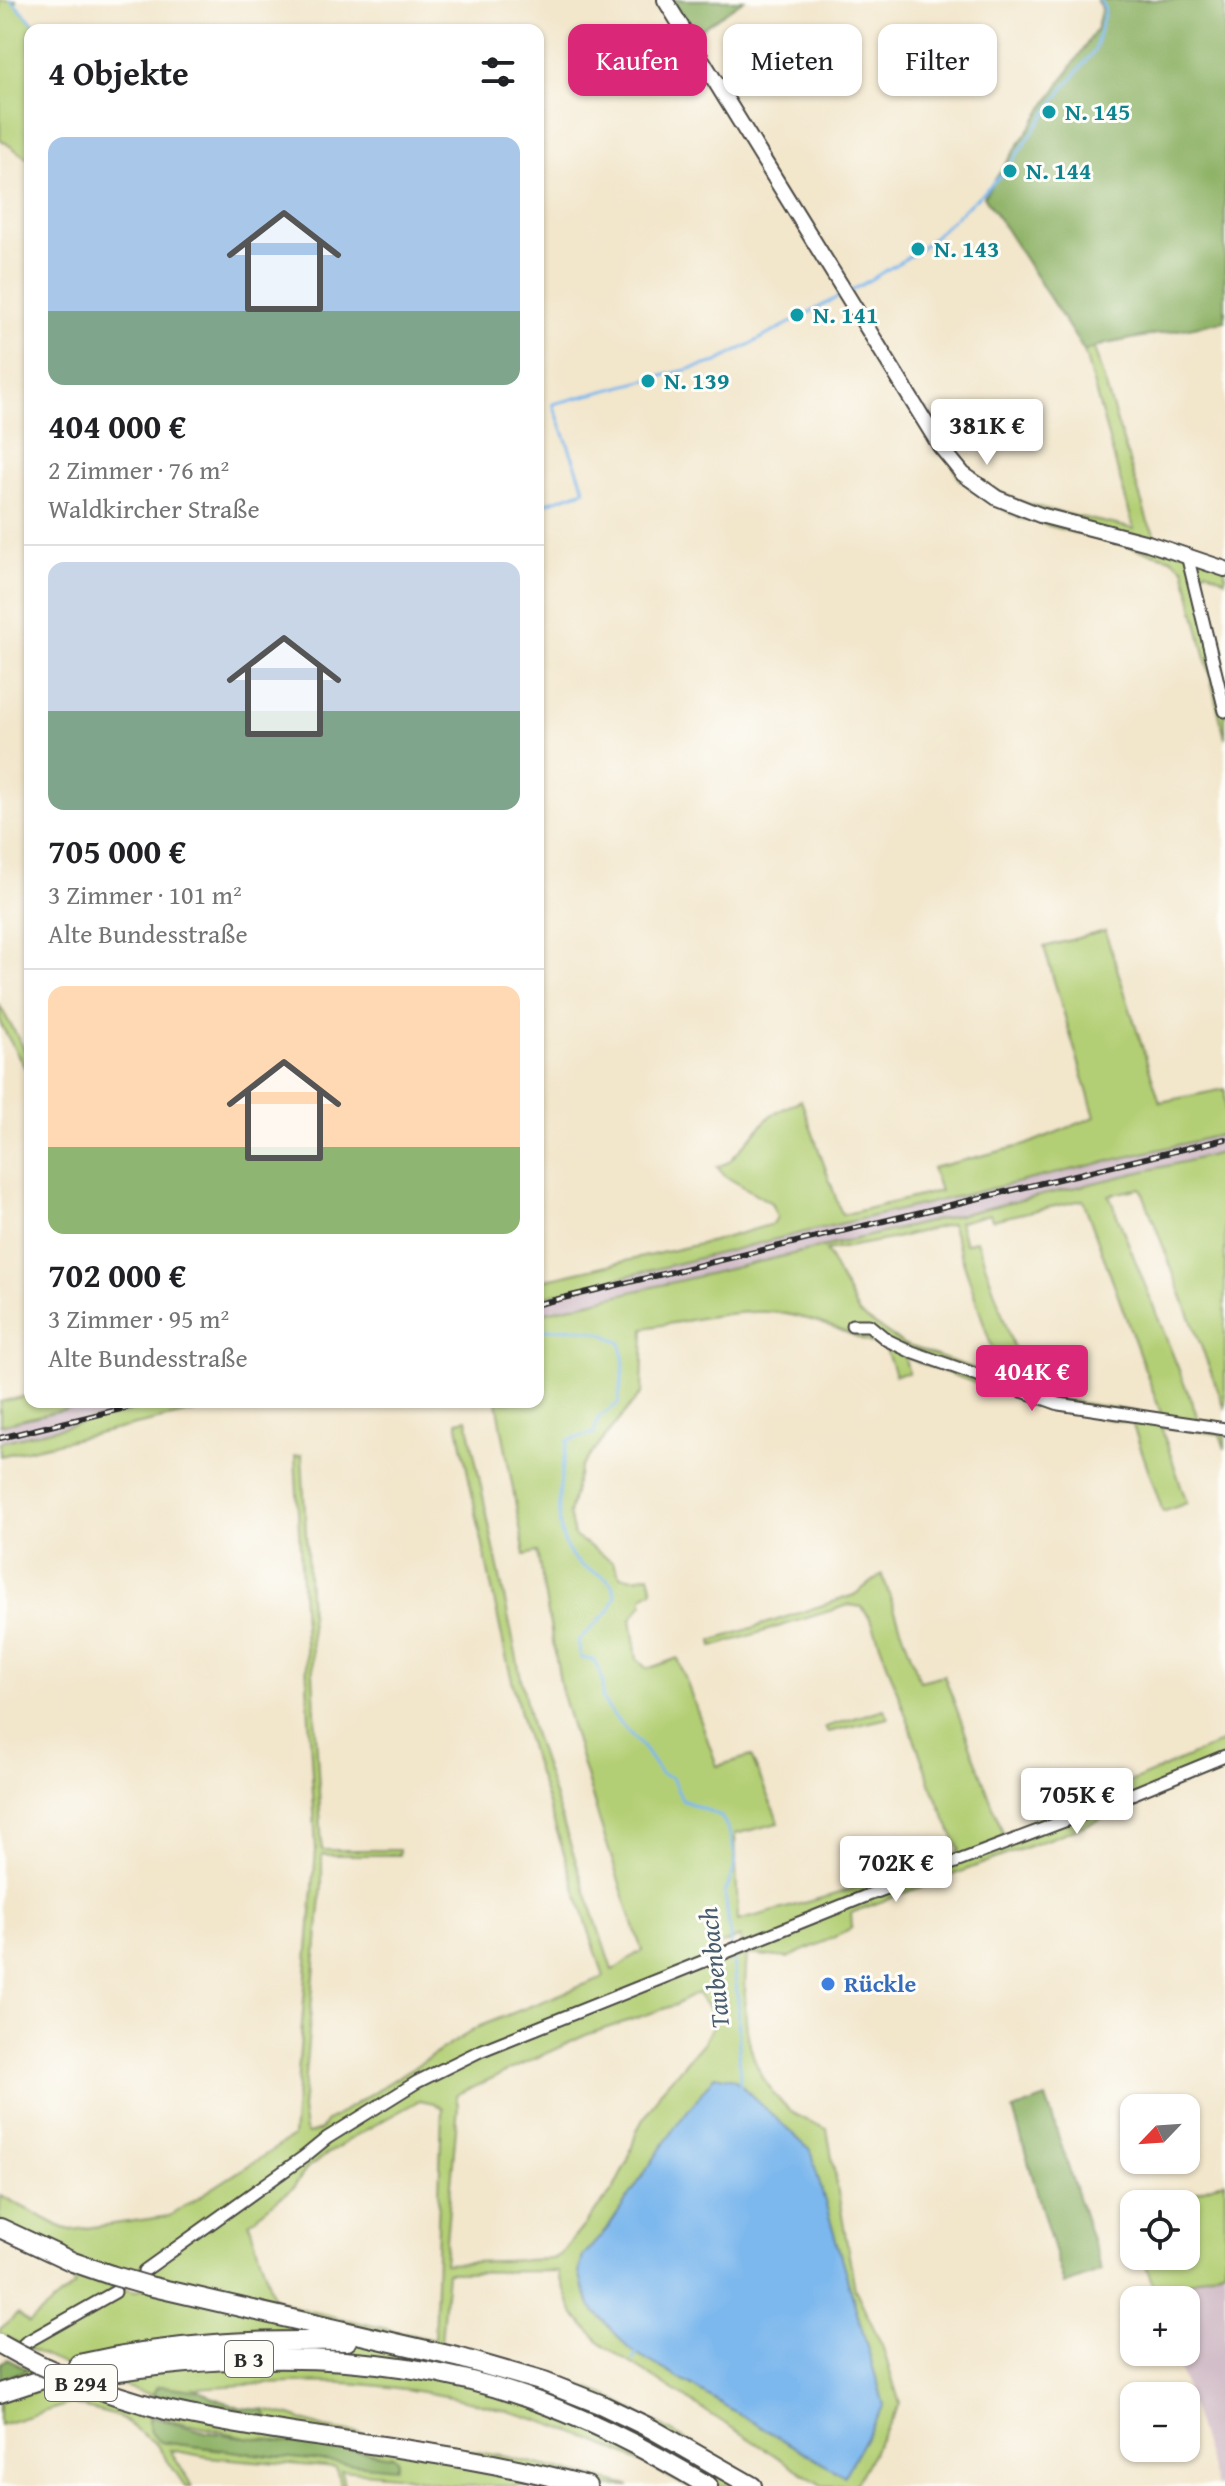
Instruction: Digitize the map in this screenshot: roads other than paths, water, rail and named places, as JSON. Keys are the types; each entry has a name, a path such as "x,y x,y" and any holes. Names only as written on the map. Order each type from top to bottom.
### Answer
{"highway":[{"path":"0,2228 113,2283 146,2278 381,2341"},
{"name":"B 3","path":"708,2486 579,2418 520,2395 404,2368 259,2358 87,2369 151,2349 194,2344 381,2341 502,2368 576,2394 652,2429 752,2486"},
{"name":"B 294","path":"0,2344 66,2377 166,2410 252,2427 438,2455 587,2486"},
{"path":"0,2393 40,2380"}],"street":[{"path":"665,0 940,446 963,474 997,498 1040,515 1187,555 1225,569"},
{"path":"1187,555 1225,711"},
{"path":"852,1325 869,1325 887,1340 912,1352 1059,1404 1225,1429"},
{"path":"146,2278 317,2145 417,2082 480,2051 1225,1756"},
{"path":"25,2343 113,2283"}],"water":[{"path":"715,2075 734,2079 810,2150 884,2405 844,2476 629,2349 592,2308 583,2288 579,2272 583,2256 608,2228 673,2130"}],"waterway":[{"name":"Taubenbach","path":"11,0 34,24"},
{"path":"851,291 917,252 1004,173 1095,50 1105,10 1100,0"},
{"path":"544,504 585,490 553,404 717,362 840,296"},
{"name":"Taubenbach","path":"544,1330 591,1330 621,1343 624,1365 618,1404 599,1417 594,1433 567,1441 562,1472 559,1507 563,1540 570,1554 581,1565 610,1582 616,1596 609,1611 578,1641 581,1658 594,1660 603,1680 602,1699 661,1774 672,1778 682,1800 721,1816 729,1831 735,1854 734,1870 725,1893 731,1945"},
{"name":"Taubenbach","path":"732,1953 738,2001 740,2088"},
{"name":"Taubenbach","path":"633,2360 637,2352"}],"railway":[{"path":"544,1303 1225,1139"},
{"path":"0,1438 125,1408"}],"place":[{"name":"N. 145","path":"1049,112"},
{"name":"N. 144","path":"1010,171"},
{"name":"N. 143","path":"918,249"},
{"name":"N. 141","path":"797,315"},
{"name":"N. 139","path":"648,381"},
{"name":"Rückle","path":"828,1984"}]}
